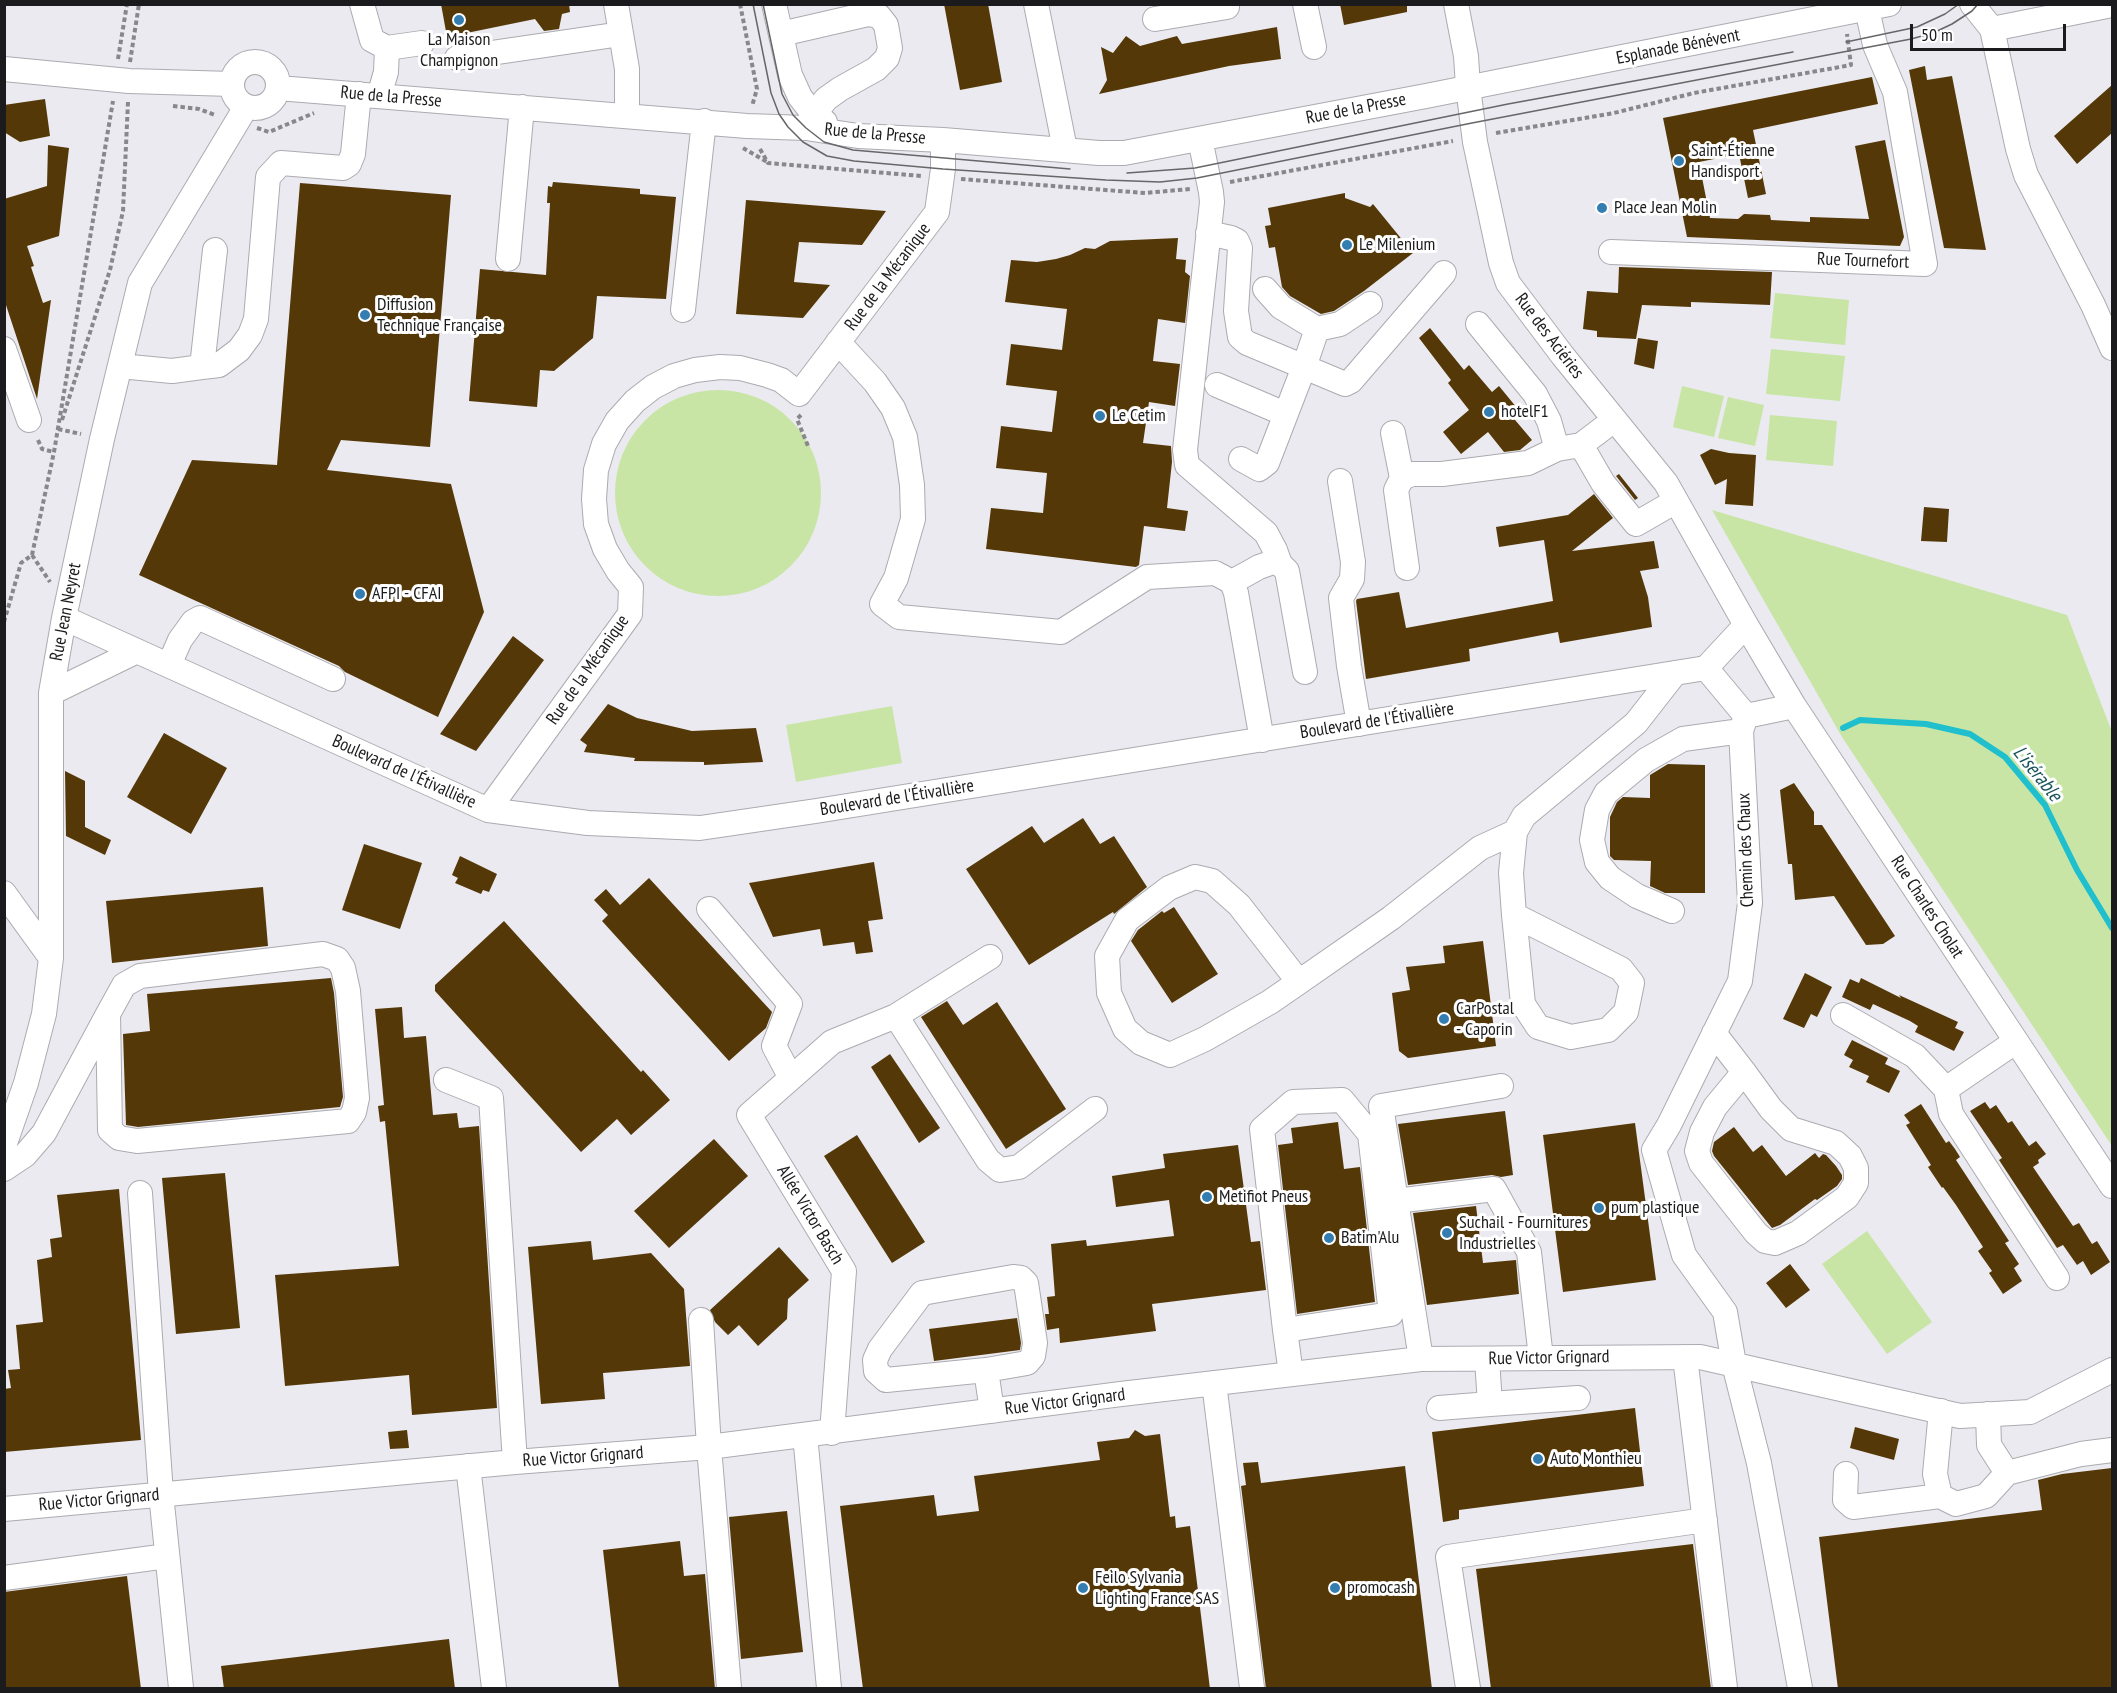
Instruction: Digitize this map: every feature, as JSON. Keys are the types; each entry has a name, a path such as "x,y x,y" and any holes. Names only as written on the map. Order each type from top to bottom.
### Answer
{"street":[{"path":"362,4 372,39 387,48 422,43"},
{"path":"616,4 627,69 627,115"},
{"path":"774,4 790,75 800,97 814,115 832,126 858,135"},
{"path":"1036,4 1065,149"},
{"path":"1305,4 1314,47"},
{"name":"Rue des Aciéries","path":"1456,4 1466,56 1467,87 1475,142 1501,263 1508,283 1563,356 1666,483 1746,625"},
{"path":"1972,4 1992,29 2018,149 2026,174 2112,348"},
{"path":"1155,19 1231,5"},
{"path":"1992,29 2112,5"},
{"name":"Esplanade Bénévent","path":"1467,87 1878,7"},
{"name":"Rue Tournefort","path":"1611,252 1925,264 1895,92 1875,45 1878,7"},
{"path":"781,34 868,14 879,16 886,25 890,48 886,58 876,69 826,99 814,115"},
{"path":"457,58 621,34"},
{"path":"120,366 172,371 219,365 239,350 250,335 256,319 268,177 281,163 343,168 349,164 369,95 386,72 387,48"},
{"path":"259,62 273,70 277,76 278,88 274,99 269,104 255,109 246,107 236,99 232,84 233,77 244,65 259,62"},
{"path":"4,69 119,84 232,84"},
{"name":"Rue de la Presse","path":"278,88 806,128 858,135 1124,153 1467,87"},
{"name":"Rue Jean Neyret","path":"4,1146 26,1083 44,1014 51,958 51,693 64,618 102,439 140,283 246,107"},
{"path":"508,259 522,107"},
{"path":"683,310 704,121"},
{"path":"1200,139 1211,192 1185,450 1187,465 1266,533 1280,564 1287,571 1305,672"},
{"name":"Rue de la Mécanique","path":"488,810 630,614 631,587 605,549 596,524 594,499 599,461 604,444 617,421 635,401 653,387 674,376 695,370 720,367 740,368 781,380 800,394 937,212 943,169 943,140"},
{"path":"1208,233 1231,238 1237,241 1240,248 1236,312 1240,337 1247,343 1345,384 1351,381 1444,273"},
{"path":"202,367 215,250"},
{"path":"1265,289 1281,307 1317,329 1340,324 1370,304"},
{"path":"1478,324 1535,394 1549,421 1557,449"},
{"path":"1241,459 1259,469 1264,467 1317,329"},
{"path":"838,342 876,382 893,408 905,437 912,485 913,519 897,578 882,604 900,617 1060,632 1147,577 1215,573 1232,582 1236,593 1262,740"},
{"path":"4,349 29,420"},
{"path":"1217,385 1285,414"},
{"path":"1402,478 1413,474 1442,474 1528,464 1557,449 1581,445 1614,420"},
{"path":"1393,433 1402,478 1396,490 1407,568"},
{"path":"1581,445 1603,483 1636,524 1676,501"},
{"path":"1340,480 1353,562 1352,579 1341,598 1359,724"},
{"path":"1232,582 1259,567 1273,562 1280,564"},
{"name":"Boulevard de l'Étivallière","path":"64,618 488,810 588,823 700,828 1706,668"},
{"path":"169,666 180,640 193,622 200,618 333,680"},
{"path":"1744,723 1706,668 1746,625"},
{"name":"Rue Charles Cholat","path":"1746,625 1794,706 2112,1186"},
{"path":"51,693 137,651"},
{"path":"1514,915 1621,969 1632,983 1626,1012 1608,1030 1571,1037 1538,1027 1523,1004 1514,915 1511,873 1515,832 1524,816 1636,723 1675,673"},
{"path":"1672,911 1637,896 1610,878 1597,862 1592,840 1597,810 1606,794 1646,760 1683,739 1744,723 1794,706"},
{"name":"Chemin des Chaux","path":"1744,723 1750,903 1740,981 1669,1125 1654,1150 1684,1255 1725,1312 1734,1364 1760,1463 1800,1689"},
{"path":"1299,982 1239,905 1212,882 1195,877 1168,888 1127,920 1107,956 1109,993 1125,1029 1142,1043 1170,1055 1205,1039 1270,1002 1299,982 1391,918 1480,848 1515,832"},
{"path":"4,893 51,958"},
{"path":"708,909 790,1004 774,1046 791,1078"},
{"path":"4,1169 25,1155 44,1133 108,1014 124,986 140,976 323,954 337,959 344,968 348,991 357,1098 354,1112 348,1121 137,1141 119,1138 110,1130 108,1014"},
{"name":"Allée Victor Basch","path":"832,1433 844,1271 749,1115 832,1042 896,1016 990,957"},
{"path":"1843,1015 1915,1056 1946,1089 1951,1114 2058,1278"},
{"path":"896,1016 988,1161 1000,1170 1019,1167 1095,1109"},
{"path":"1714,1033 1744,1072 1771,1109 1791,1129 1836,1143 1850,1156 1856,1168 1856,1183 1847,1197 1798,1233 1775,1243 1765,1241 1756,1233 1701,1163 1697,1150 1702,1132 1715,1107 1744,1072"},
{"path":"1946,1089 2015,1042"},
{"path":"446,1080 491,1098 515,1462"},
{"path":"1421,1359 1381,1106 1501,1086"},
{"path":"1286,1330 1391,1314 1370,1134 1342,1100 1293,1102 1262,1129 1291,1374"},
{"path":"1396,1201 1494,1189 1529,1252 1541,1358"},
{"path":"141,1193 160,1494 181,1689"},
{"path":"1013,1276 1022,1278 1026,1283 1035,1342 1033,1356 1027,1363 986,1370 886,1380 876,1371 875,1360 880,1349 922,1293 1013,1276"},
{"path":"701,1320 729,1689"},
{"path":"1685,1357 1725,1689"},
{"name":"Rue Victor Grignard","path":"4,1509 468,1466 709,1447 1421,1359 1700,1357 1960,1416 2030,1412 2112,1370"},
{"path":"1487,1359 1490,1404"},
{"path":"986,1370 992,1411"},
{"path":"1214,1383 1252,1689"},
{"path":"1439,1408 1578,1398"},
{"path":"1940,1496 1935,1474 1941,1412"},
{"path":"1988,1414 1989,1445 2007,1473"},
{"path":"805,1435 829,1689"},
{"path":"1846,1474 1845,1500 1853,1507 1940,1496 1956,1504 1986,1496 2007,1473 2081,1454 2112,1450"},
{"path":"468,1466 494,1689"},
{"path":"1468,1689 1448,1557 1704,1520"},
{"path":"4,1578 167,1556"}],"path":[{"path":"4,622 21,563 32,555 58,429 119,84 127,4"},
{"path":"58,429 110,270 123,211 119,84 140,4"},
{"path":"803,413 797,419 808,446"}],"green space":[{"path":"1775,293 1849,300 1845,345 1770,338"},
{"path":"1771,349 1845,356 1840,401 1766,394"},
{"path":"1682,386 1724,396 1714,437 1673,427"},
{"path":"718,390 738,392 757,398 791,420 813,454 819,473 821,493 819,513 813,532 791,566 757,588 738,594 718,596 698,594 679,588 645,566 623,532 617,513 615,493 617,473 623,454 645,420 679,398 698,392"},
{"path":"1728,397 1764,405 1755,446 1718,438"},
{"path":"1770,415 1837,421 1833,466 1766,460"},
{"path":"1712,510 2067,615 2112,732 2112,1146 1842,737"},
{"path":"892,706 902,763 796,782 786,725"},
{"path":"1867,1231 1932,1322 1887,1354 1822,1264"}],"building":[{"path":"441,4 569,4 570,12 562,14 559,29 544,31 535,19 447,37"},
{"path":"944,4 988,4 1002,82 960,90"},
{"path":"1340,4 1407,4 1407,12 1344,25"},
{"path":"1277,27 1281,59 1229,66 1099,94 1107,80 1101,47 1113,53 1126,36 1140,46 1177,36 1182,44"},
{"path":"1925,66 1927,80 1952,76 1986,250 1944,248 1909,70"},
{"path":"1872,77 1878,104 1753,130 1766,194 1748,198 1739,154 1699,162 1708,208 1693,211 1709,212 1710,218 1738,219 1744,214 1770,215 1771,220 1810,222 1810,217 1869,219 1855,146 1885,140 1904,237 1900,246 1687,237 1663,118"},
{"path":"2112,85 2112,133 2077,164 2054,136"},
{"path":"45,99 50,136 20,142 4,132 4,105"},
{"path":"48,145 69,148 59,236 27,246 34,266 31,267 43,303 51,300 37,399 4,299 4,199 47,186"},
{"path":"553,182 640,189 640,194 676,197 666,299 597,296 593,338 554,371 540,370 537,407 469,401 480,269 546,275 550,203 547,203 548,186 552,187"},
{"path":"300,183 451,195 430,447 341,440 327,470 451,484 484,612 438,717 345,672 339,666 139,575 192,460 277,465"},
{"name":"Le Milenium","path":"1345,193 1345,198 1370,207 1373,204 1413,253 1334,311 1321,314 1290,296 1282,287 1275,247 1269,248 1265,226 1271,225 1268,208"},
{"path":"746,200 886,211 862,245 799,242 794,282 830,285 803,318 736,314"},
{"name":"Le Cetim","path":"1178,238 1176,259 1186,260 1185,272 1190,276 1185,323 1158,319 1153,361 1180,364 1175,406 1149,402 1143,443 1171,446 1172,462 1167,508 1188,511 1185,531 1144,526 1139,565 1136,567 986,549 991,508 1043,513 1047,473 996,468 1001,426 1052,432 1057,391 1006,385 1011,344 1062,350 1067,309 1005,302 1011,260 1037,262 1056,259 1085,248 1095,249 1110,241"},
{"path":"1619,267 1772,272 1770,305 1691,302 1691,307 1642,305 1636,339 1597,337 1597,331 1583,329 1587,291 1618,293"},
{"name":"hotelF1","path":"1430,328 1464,370 1469,365 1492,392 1499,386 1517,408 1510,414 1532,440 1520,450 1504,452 1488,432 1461,454 1443,432 1469,410 1448,383 1451,380 1419,338"},
{"path":"1638,338 1658,341 1654,369 1634,364"},
{"path":"1711,449 1756,455 1753,506 1725,504 1727,479 1715,485 1700,455"},
{"path":"1619,474 1638,498 1635,500 1616,476"},
{"path":"1594,494 1613,518 1572,551 1654,541 1659,568 1640,571 1648,597 1652,627 1560,643 1558,632 1469,649 1470,661 1366,679 1357,599 1399,592 1406,628 1553,601 1544,540 1499,547 1496,527 1568,515"},
{"path":"1924,507 1949,509 1947,542 1921,541"},
{"path":"513,636 544,660 509,707 476,751 440,734"},
{"path":"608,704 637,718 692,731 756,728 763,762 704,765 704,762 634,761 635,758 584,752 587,745 580,740"},
{"path":"164,733 227,768 191,834 127,797"},
{"path":"1668,764 1705,765 1705,893 1665,893 1650,886 1651,861 1614,860 1610,856 1610,817 1617,802 1623,797 1650,798 1650,775"},
{"path":"65,771 85,781 85,827 111,840 105,855 66,836"},
{"path":"1794,783 1814,812 1814,825 1822,825 1895,936 1883,944 1866,945 1834,896 1795,900 1792,864 1788,864 1780,790"},
{"path":"1083,818 1100,844 1114,836 1147,887 1114,914 1113,912 1029,965 966,869 1032,826 1044,843"},
{"path":"364,844 422,863 400,929 342,910"},
{"path":"460,856 497,874 489,892 483,890 481,894 455,883 458,878 452,875"},
{"path":"874,862 883,919 868,921 873,952 856,954 854,942 823,946 820,929 773,937 749,883"},
{"path":"649,878 772,1012 766,1028 729,1061 602,921 608,915 594,900 606,889 620,905"},
{"path":"263,887 268,946 112,963 106,901"},
{"path":"1174,907 1218,974 1172,1003 1131,941 1138,930 1162,911 1164,913"},
{"path":"504,921 641,1072 643,1070 670,1100 631,1135 617,1119 581,1152 435,991 435,985"},
{"name":"CarPostal - Caporin","path":"1483,941 1496,1046 1408,1058 1399,1051 1392,993 1410,990 1406,967 1445,963 1443,946"},
{"path":"1805,973 1832,987 1817,1017 1811,1014 1804,1028 1783,1019"},
{"path":"331,978 343,1097 340,1107 138,1127 126,1125 123,1034 150,1031 147,994"},
{"path":"1861,978 1958,1022 1955,1028 1964,1032 1954,1051 1915,1032 1918,1026 1910,1021 1873,1004 1870,1010 1842,997 1850,979 1859,983"},
{"path":"947,1001 963,1025 997,1002 1066,1109 1006,1149 921,1017"},
{"path":"402,1007 404,1038 426,1036 433,1115 457,1113 459,1128 479,1126 497,1408 412,1415 409,1375 285,1386 275,1275 399,1266 385,1121 380,1122 378,1106 384,1105 375,1009"},
{"path":"1852,1040 1888,1058 1885,1064 1900,1071 1889,1093 1866,1082 1869,1076 1849,1067 1853,1060 1844,1055"},
{"path":"890,1054 940,1128 919,1143 871,1067"},
{"path":"1985,1102 1990,1109 1996,1105 2008,1123 2012,1121 2029,1146 2036,1141 2046,1154 2033,1167 2073,1226 2079,1223 2092,1244 2097,1241 2110,1262 2091,1275 2083,1261 2077,1265 2063,1245 2057,1248 1999,1160 2002,1158 1970,1111"},
{"path":"1921,1104 1946,1143 1949,1141 1960,1157 1956,1160 2009,1241 2005,1243 2019,1264 2014,1268 2022,1281 2003,1294 1989,1273 1992,1271 1978,1251 1983,1247 1928,1167 1931,1165 1906,1125 1910,1123 1904,1115"},
{"path":"1505,1111 1513,1175 1501,1177 1492,1175 1408,1185 1398,1124"},
{"name":"Batim'Alu","path":"1338,1122 1344,1169 1360,1167 1375,1302 1297,1314 1278,1145 1293,1143 1291,1128"},
{"name":"pum plastique","path":"1635,1123 1656,1280 1563,1292 1543,1135"},
{"path":"1734,1127 1753,1152 1762,1145 1786,1176 1815,1153 1819,1158 1823,1154 1826,1155 1842,1175 1842,1179 1837,1186 1817,1200 1815,1199 1780,1225 1772,1228 1712,1151 1714,1142"},
{"path":"857,1135 925,1242 892,1263 824,1156"},
{"path":"714,1139 748,1176 669,1248 634,1211"},
{"path":"1238,1145 1251,1242 1260,1241 1266,1290 1152,1304 1156,1331 1060,1343 1059,1328 1047,1330 1045,1314 1049,1314 1047,1297 1055,1296 1051,1244 1086,1240 1087,1246 1174,1236 1169,1200 1116,1207 1112,1176 1165,1168 1163,1154"},
{"path":"225,1173 240,1328 176,1334 162,1178"},
{"path":"119,1189 141,1440 4,1452 4,1389 11,1388 8,1370 20,1369 16,1325 43,1322 37,1260 52,1257 50,1239 62,1237 57,1195"},
{"name":"Suchail - Fournitures Industrielles","path":"1476,1206 1483,1263 1516,1260 1519,1294 1427,1305 1413,1213"},
{"path":"591,1241 593,1260 651,1253 684,1289 690,1366 603,1373 605,1399 541,1404 528,1247"},
{"path":"779,1247 809,1280 788,1299 787,1319 758,1346 739,1325 728,1335 715,1322 710,1310"},
{"path":"1790,1264 1810,1290 1786,1308 1766,1283"},
{"path":"1017,1318 1020,1350 934,1361 929,1329"},
{"name":"Auto Monthieu","path":"1635,1408 1644,1486 1459,1510 1459,1519 1443,1522 1432,1432"},
{"path":"1855,1427 1899,1439 1894,1460 1850,1448"},
{"path":"407,1430 409,1448 390,1449 388,1432"},
{"name":"Feilo Sylvania Lighting France SAS","path":"1135,1430 1145,1436 1160,1434 1170,1517 1175,1516 1176,1528 1190,1526 1210,1689 863,1689 840,1506 934,1495 937,1516 979,1511 974,1476 1100,1460 1097,1442 1129,1438"},
{"name":"promocash","path":"1258,1462 1261,1483 1405,1466 1432,1689 1266,1689 1241,1486 1246,1485 1243,1463"},
{"path":"2112,1468 2112,1689 1838,1689 1819,1537 2042,1510 2038,1480 2062,1474"},
{"path":"787,1511 803,1652 741,1659 729,1517"},
{"path":"680,1541 684,1576 705,1574 715,1689 619,1689 603,1550"},
{"path":"1693,1544 1711,1689 1491,1689 1476,1569"},
{"path":"127,1576 141,1689 4,1689 4,1592"},
{"path":"449,1639 455,1689 224,1689 221,1666"}],"waterway":[{"name":"L'isérable","path":"1843,728 1860,720 1926,724 1970,734 2005,757 2045,805 2077,870 2112,928"}],"tram line":[{"path":"753,4 771,93 779,114 803,142 827,156 854,161 943,169 1160,182 1197,178 1911,39 1933,33 1952,24 1972,11 1978,4"},
{"path":"763,4 782,94 793,115 824,142 853,150 1070,169"},
{"path":"1846,42 1917,27 1945,14 1959,4"},
{"path":"1127,173 1195,168 1508,104 1793,52"}],"place":[{"name":"La Maison Champignon","path":"459,20"},
{"name":"Saint-Étienne Handisport","path":"1679,161"},
{"name":"Place Jean Molin","path":"1602,208"},
{"name":"Le Milenium","path":"1347,245"},
{"name":"Diffusion Technique Française","path":"365,315"},
{"name":"hotelF1","path":"1489,412"},
{"name":"Le Cetim","path":"1100,416"},
{"name":"AFPI - CFAI","path":"360,594"},
{"name":"CarPostal - Caporin","path":"1444,1019"},
{"name":"Metifiot Pneus","path":"1207,1197"},
{"name":"pum plastique","path":"1599,1208"},
{"name":"Suchail - Fournitures Industrielles","path":"1447,1233"},
{"name":"Batim'Alu","path":"1329,1238"},
{"name":"Auto Monthieu","path":"1538,1459"},
{"name":"Feilo Sylvania Lighting France SAS","path":"1083,1588"},
{"name":"promocash","path":"1335,1588"}]}
